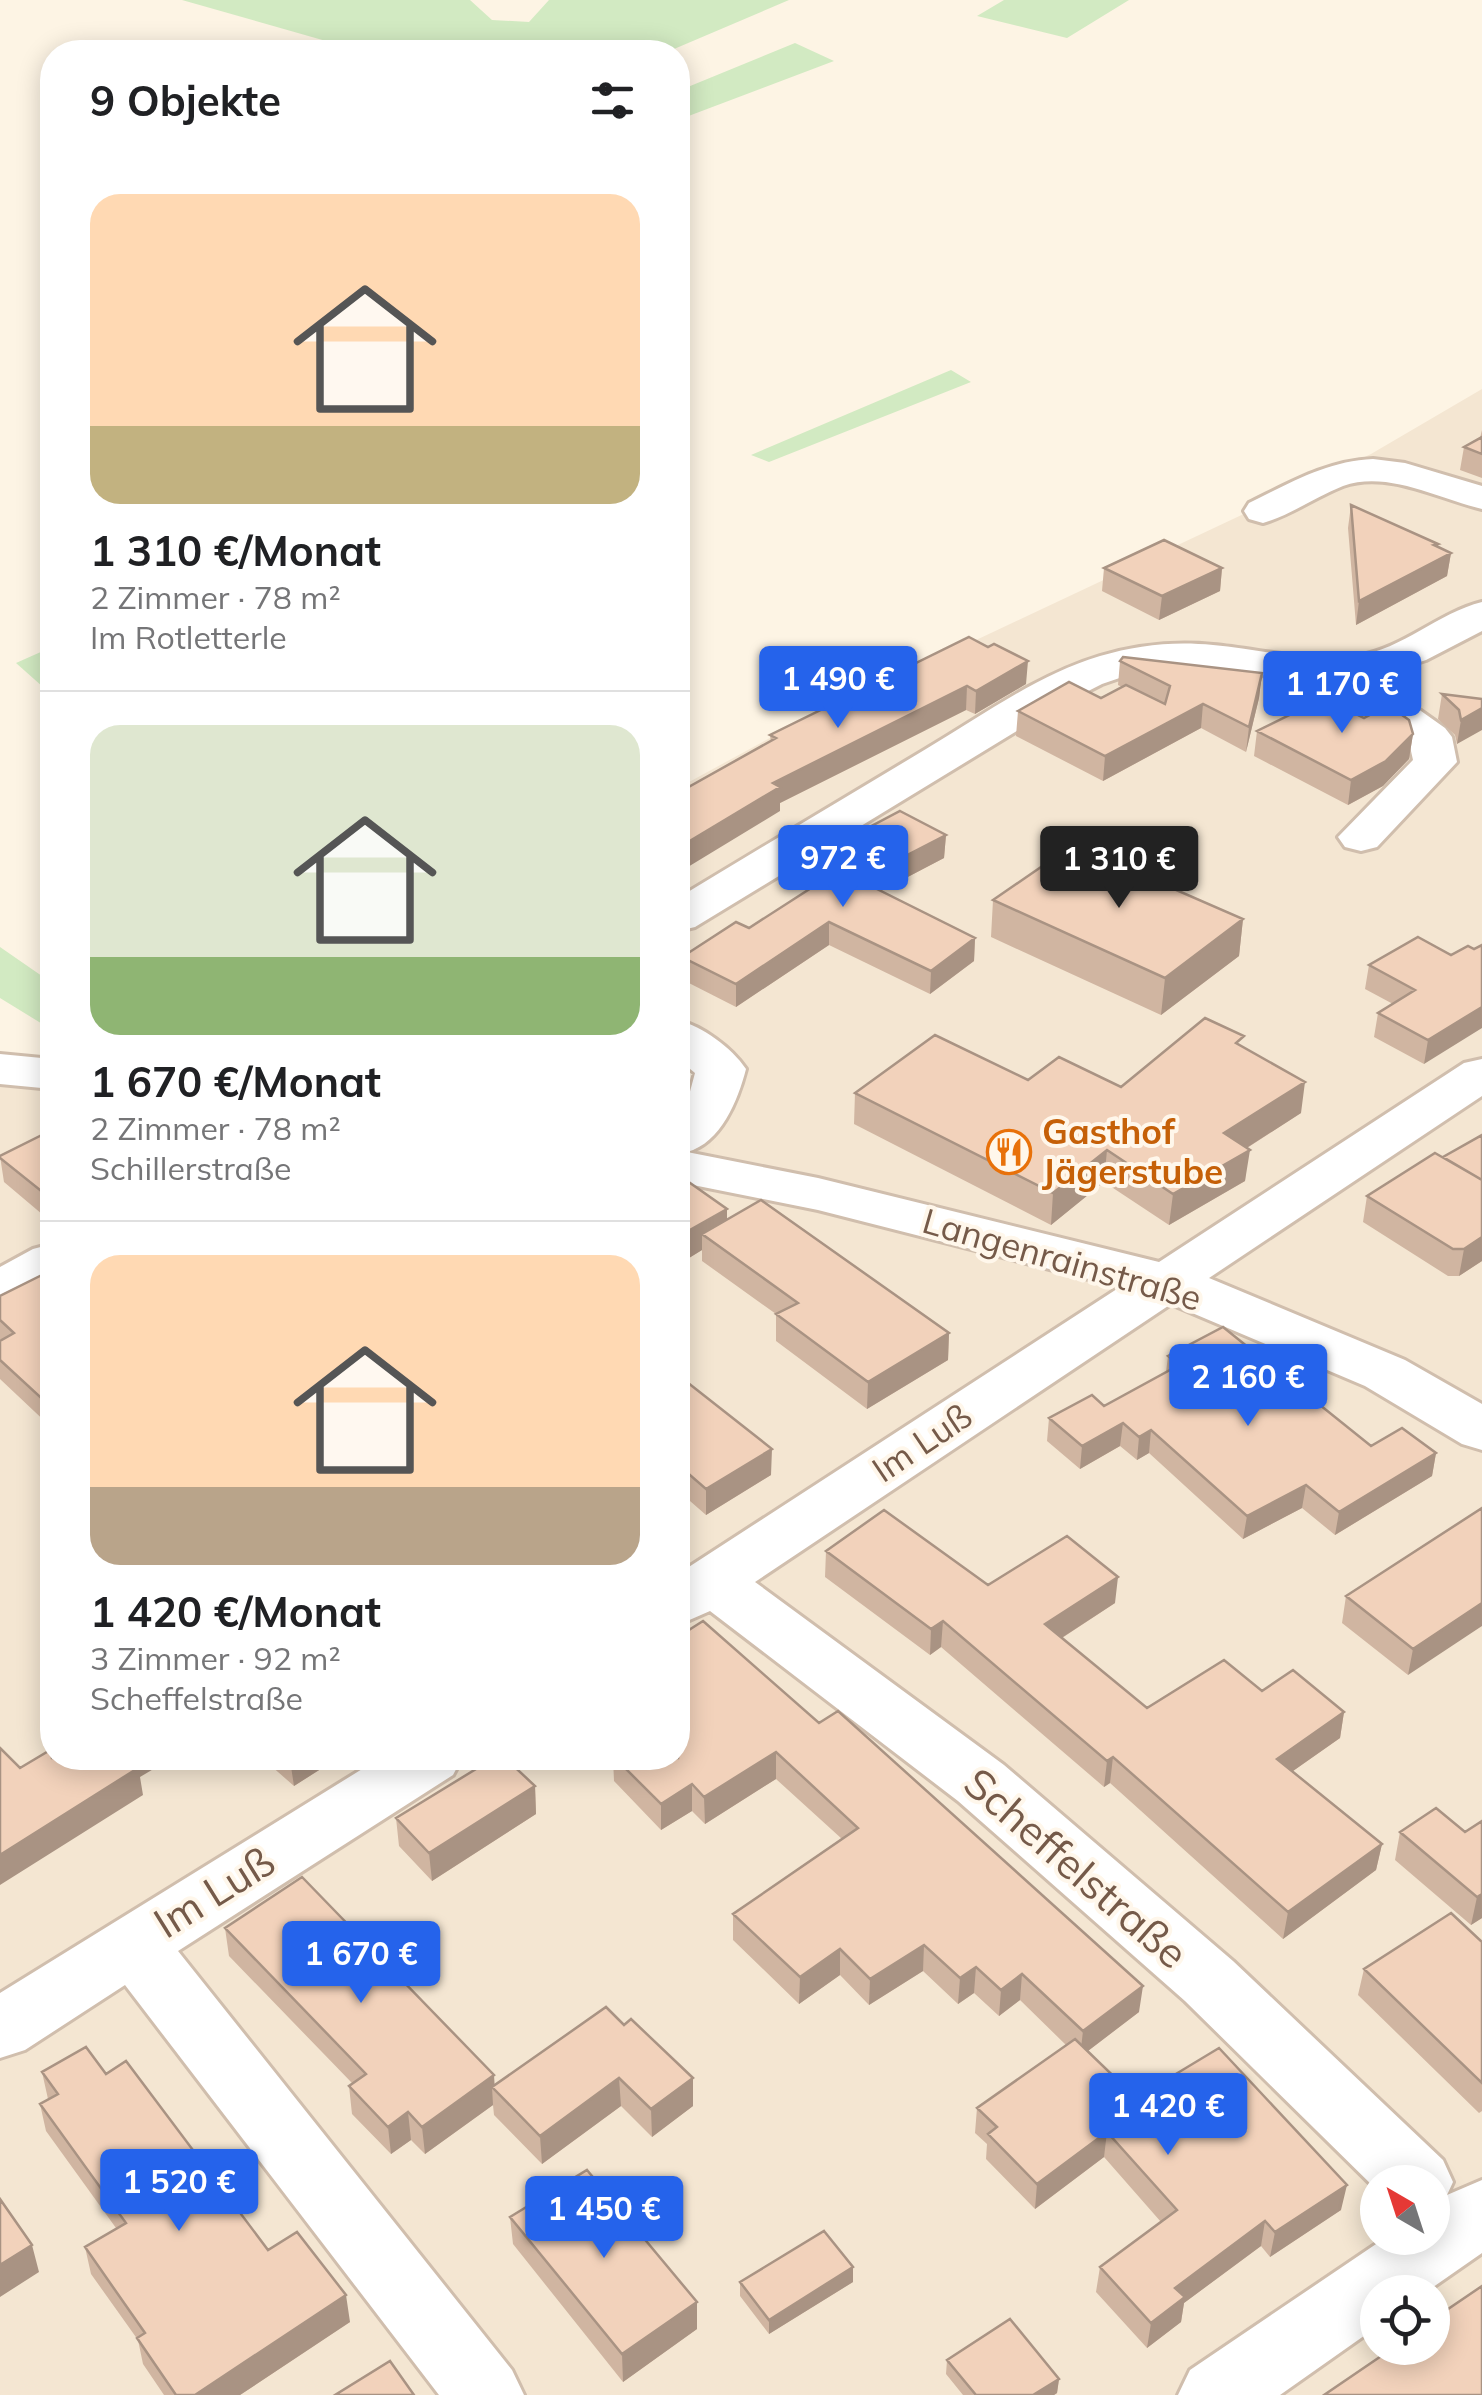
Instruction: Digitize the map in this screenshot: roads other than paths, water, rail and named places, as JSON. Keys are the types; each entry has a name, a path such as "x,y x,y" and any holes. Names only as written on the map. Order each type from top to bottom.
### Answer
{"street":[{"path":"1262,511 1335,476 1359,471 1384,471 1482,498"},
{"path":"690,910 1034,703 1099,672 1140,659 1202,655 1335,670 1397,657 1482,614"},
{"path":"1335,670 1430,737 1435,762 1362,837"},
{"path":"690,1045 720,1069 712,1104 690,1126"},
{"path":"0,1069 40,1073"},
{"name":"Im Luß","path":"695,1592 1482,1074"},
{"name":"Langenrainstraße","path":"690,1168 818,1194 1166,1281 1385,1373 1482,1430"},
{"path":"0,1290 40,1268"},
{"name":"Scheffelstraße","path":"695,1592 980,1783 1209,1981 1405,2165"},
{"name":"Im Luß","path":"0,2028 411,1770"},
{"path":"132,1943 485,2395"},
{"path":"1217,2395 1387,2255"}],"place":[{"name":"Gasthof Jägerstube","path":"1009,1152"}]}
